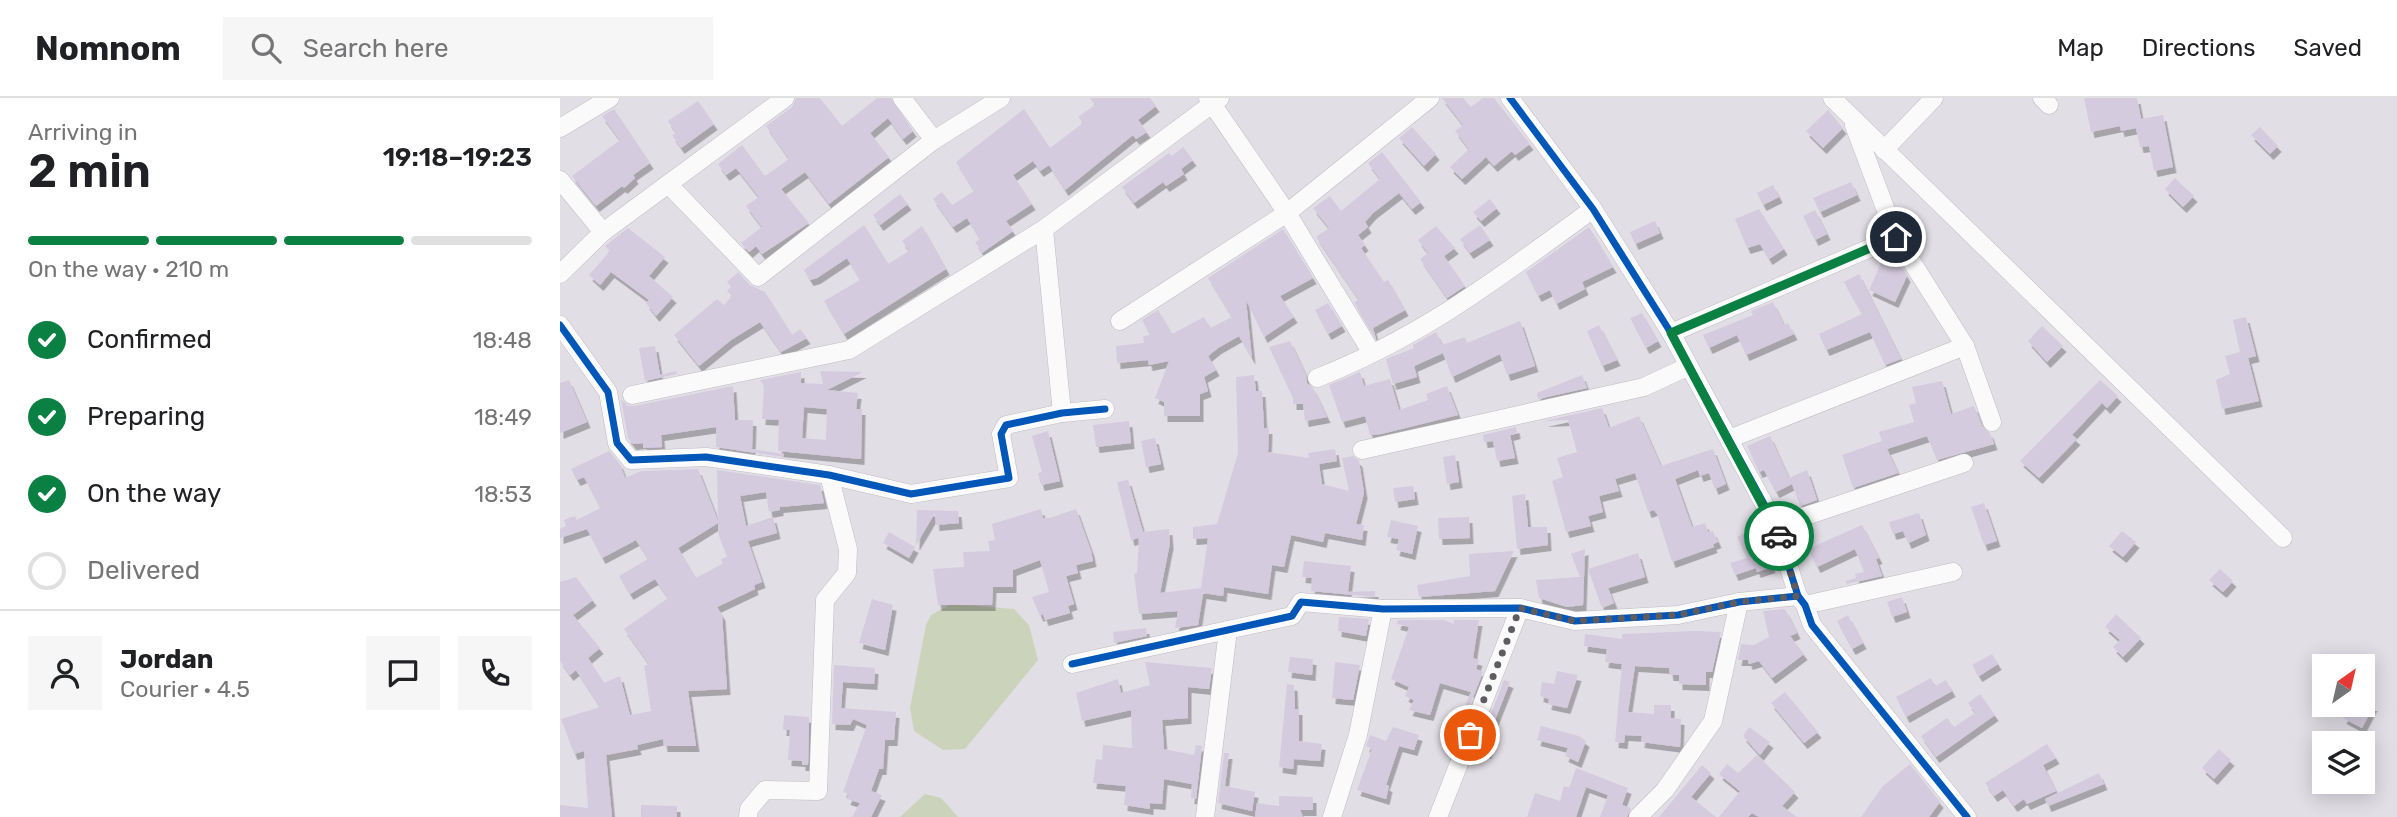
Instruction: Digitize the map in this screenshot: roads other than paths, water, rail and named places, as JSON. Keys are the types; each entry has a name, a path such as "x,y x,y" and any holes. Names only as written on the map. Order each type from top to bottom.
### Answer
{"street":[{"path":"560,128 610,98"},
{"path":"560,274 603,232 785,98"},
{"path":"902,98 934,140"},
{"path":"668,184 758,277 934,140 1000,98"},
{"path":"1120,321 1287,213 1430,98"},
{"path":"1510,98 1593,209 1671,333 1776,526 1801,601 1812,625 1967,817"},
{"path":"1832,98 2283,538"},
{"path":"1884,150 1934,98"},
{"path":"632,395 849,350 1044,229 1214,100 1367,345"},
{"path":"1851,117 1896,237 1965,346 1992,422"},
{"path":"560,180 603,232"},
{"path":"1317,378 1367,358 1435,322 1593,209"},
{"path":"1044,229 1062,413"},
{"path":"1671,333 1896,237"},
{"path":"560,324 608,392 617,443 631,460 706,457 829,475 911,494 1009,478 1002,429 1019,420 1105,409"},
{"path":"1729,439 1965,346"},
{"path":"1362,450 1644,387 1689,366"},
{"path":"1776,526 1964,463"},
{"path":"748,817 749,809 765,790 818,791 825,600 847,573 849,549 829,475"},
{"path":"1072,664 1292,616 1301,601 1383,609 1520,608 1574,621 1678,615 1739,602 1801,601 1953,572"},
{"path":"1638,817 1665,790 1713,721 1739,602"},
{"path":"1438,817 1520,608"},
{"path":"1332,817 1358,735 1383,609"},
{"path":"1205,817 1228,630"}]}
